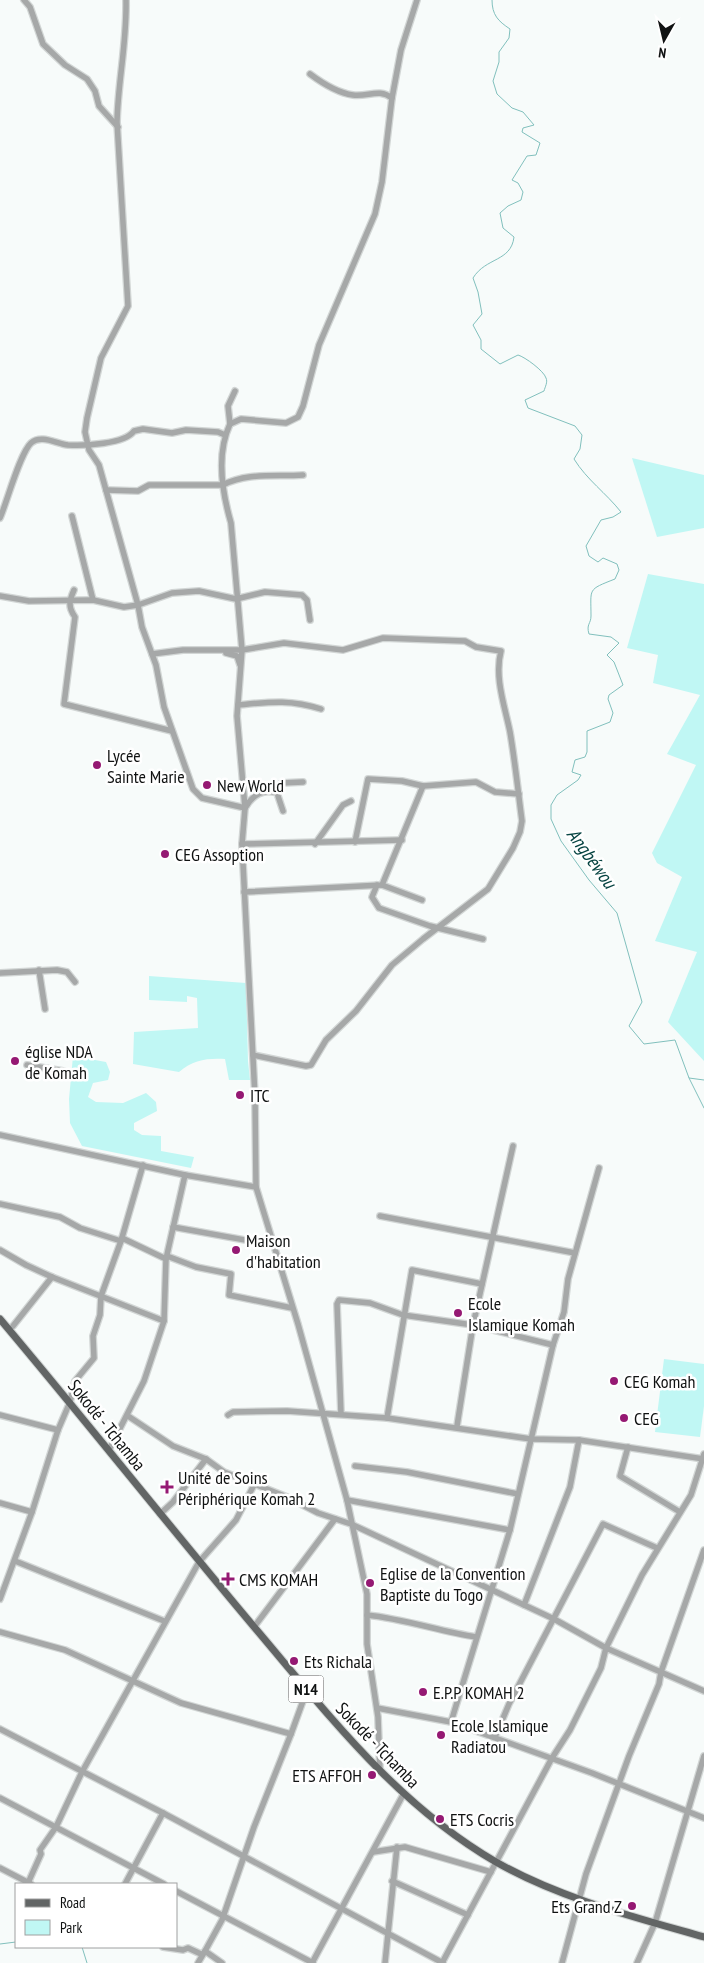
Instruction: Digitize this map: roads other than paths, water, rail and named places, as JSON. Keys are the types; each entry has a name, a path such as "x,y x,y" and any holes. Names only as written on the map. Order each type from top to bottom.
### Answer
{"main road":[{"name":"Sokodé - Tchamba","path":"0,1319 254,1627 403,1795 443,1828 497,1863 580,1898 704,1937"}],"street":[{"path":"24,0 30,7 43,44 65,65 87,78 95,91 99,106 118,128"},
{"path":"126,0 124,62 117,101 128,306 101,358 86,418 85,432 88,445 99,465 138,605 142,627 152,654 164,708 193,790 198,796 211,801 245,808"},
{"path":"230,424 241,419 286,422 298,417 303,406 319,345 375,214 382,182 392,98 401,50 417,0"},
{"path":"310,74 319,81 347,93 354,95 382,92 392,98"},
{"path":"235,391 228,406 230,424 225,434 223,448 223,486 231,523 236,599 242,650 238,705 239,750 245,808 242,844 253,1055 256,1187 324,1413 347,1500 367,1594 367,1644 377,1708 380,1771"},
{"path":"0,518 30,444 37,440 66,445 88,445 124,439 130,437 134,432 143,430 172,433 186,430 202,430 225,434"},
{"path":"106,490 138,491 149,485 223,486 233,480 262,476 303,474"},
{"path":"72,516 93,600"},
{"path":"74,590 69,600 70,610 75,616 64,704 172,731"},
{"path":"0,596 29,601 93,600 124,607 138,605 172,593 199,591 236,599 265,592 302,595 307,600 310,620"},
{"path":"152,654 182,650 242,650 284,643 342,650 384,638 465,641 476,647 501,651 499,663 503,706 510,731 522,821 520,832 499,872 483,894 392,965 356,1011 326,1040 311,1065 306,1066 253,1055"},
{"path":"212,650 237,656 241,667"},
{"path":"238,705 285,700 301,702 321,708"},
{"path":"354,842 368,779 402,781 423,786 476,782 495,792 519,794"},
{"path":"245,808 252,797 267,792 282,783 303,782"},
{"path":"423,786 416,798 402,840 372,897 379,908 438,928 483,939"},
{"path":"267,792 277,793 283,811"},
{"path":"315,844 343,805 351,801"},
{"path":"242,844 315,844 402,840"},
{"path":"244,892 379,885 422,900"},
{"path":"39,970 45,1009"},
{"path":"0,973 39,970 67,972 75,982"},
{"path":"27,1065 63,1071"},
{"path":"0,1135 185,1175 256,1187"},
{"path":"457,1426 473,1325 512,1146"},
{"path":"0,1599 32,1512 58,1430 70,1402 75,1381 94,1358 93,1336 100,1315 101,1296 121,1239 143,1165"},
{"path":"451,1722 510,1530 553,1345 564,1312 568,1279 599,1168"},
{"path":"109,1450 128,1416 144,1381 164,1321 167,1258 185,1175"},
{"path":"0,1204 60,1217 80,1228 121,1239 167,1258 196,1267 231,1274 229,1295 292,1308"},
{"path":"380,1216 576,1253"},
{"path":"174,1228 273,1245"},
{"path":"0,1250 52,1277 164,1321"},
{"path":"387,1418 412,1270 482,1284"},
{"path":"13,1326 52,1277"},
{"path":"341,1414 337,1304 339,1300 370,1303 403,1315 473,1325 553,1345"},
{"path":"0,1729 163,1812 386,1934 443,1963 552,1758 570,1730 601,1668 606,1648 624,1607 657,1548 691,1495 704,1457 579,1440 531,1438 457,1426 387,1418 324,1413 232,1412 228,1415"},
{"path":"0,1415 58,1430"},
{"path":"128,1416 173,1446 206,1459 224,1472 254,1483 318,1513 351,1524 554,1619 606,1648 704,1691"},
{"path":"524,1605 570,1487 579,1440"},
{"path":"628,1447 620,1476 680,1512"},
{"path":"160,1514 173,1502 206,1459"},
{"path":"355,1466 407,1472 518,1494"},
{"path":"0,1868 30,1883 42,1854 40,1850 56,1827 82,1772 164,1621 199,1562 236,1520 254,1483"},
{"path":"347,1500 461,1519 510,1530"},
{"path":"0,1503 32,1512"},
{"path":"254,1627 335,1519"},
{"path":"495,1737 509,1704 603,1524 657,1548"},
{"path":"562,1963 586,1874 659,1684 661,1672 704,1550"},
{"path":"15,1561 164,1621"},
{"path":"367,1615 395,1618 436,1628 448,1633 476,1637"},
{"path":"0,1632 65,1650 181,1704 291,1734"},
{"path":"198,1963 222,1915 308,1690"},
{"path":"377,1708 451,1722 552,1758 704,1818"},
{"path":"637,1963 655,1923 704,1756"},
{"path":"178,1892 313,1963 403,1795"},
{"path":"0,1798 162,1883"},
{"path":"126,1883 163,1812"},
{"path":"373,1852 397,1847 492,1872"},
{"path":"385,1963 386,1934 397,1847"},
{"path":"392,1881 468,1915"},
{"path":"170,1948 183,1950 188,1948 222,1963"}],"waterway":[{"name":"Angbéwou","path":"492,0 496,17 510,29 509,38 499,52 499,62 493,81 497,94 512,108 523,112 534,125 523,128 522,132 540,143 536,155 527,156 512,180 518,183 523,192 521,200 508,206 500,213 503,228 514,237 512,245 503,255 478,271 473,278 482,314 473,325 481,340 481,349 500,364 518,355 525,358 545,375 547,381 544,391 525,400 528,408 575,426 582,435 580,449 574,459 621,512 613,517 601,520 586,546 589,556 598,562 603,558 617,564 619,570 615,579 599,585 593,591 591,595 591,619 588,628 589,634 611,637 619,643 607,655 614,662 623,685 609,695 608,699 613,713 610,722 587,731 587,752 585,757 575,760 572,772 581,775 578,780 557,795 551,805 551,819 561,841 589,880 617,913 642,1002 629,1026 644,1044 675,1040 689,1078 704,1080"},
{"path":"689,1078 704,1108"},
{"path":"0,1944 15,1942"},
{"path":"82,1948 87,1963"}],"place":[{"name":"Lycée Sainte Marie","path":"97,765"},
{"name":"New World","path":"207,785"},
{"name":"CEG Assoption","path":"165,854"},
{"name":"église NDA de Komah","path":"15,1061"},
{"name":"ITC","path":"240,1095"},
{"name":"Maison d'habitation","path":"236,1250"},
{"name":"Ecole Islamique Komah","path":"458,1313"},
{"name":"CEG Komah","path":"614,1381"},
{"name":"CEG","path":"624,1418"},
{"name":"Unité de Soins Périphérique Komah 2","path":"167,1487"},
{"name":"CMS KOMAH","path":"228,1579"},
{"name":"Eglise de la Convention Baptiste du Togo","path":"370,1583"},
{"name":"Ets Richala","path":"294,1661"},
{"name":"E.P.P KOMAH 2","path":"423,1692"},
{"name":"Ecole Islamique Radiatou","path":"441,1735"},
{"name":"ETS AFFOH","path":"372,1775"},
{"name":"ETS Cocris","path":"440,1819"},
{"name":"Ets Grand Z","path":"632,1906"}]}
